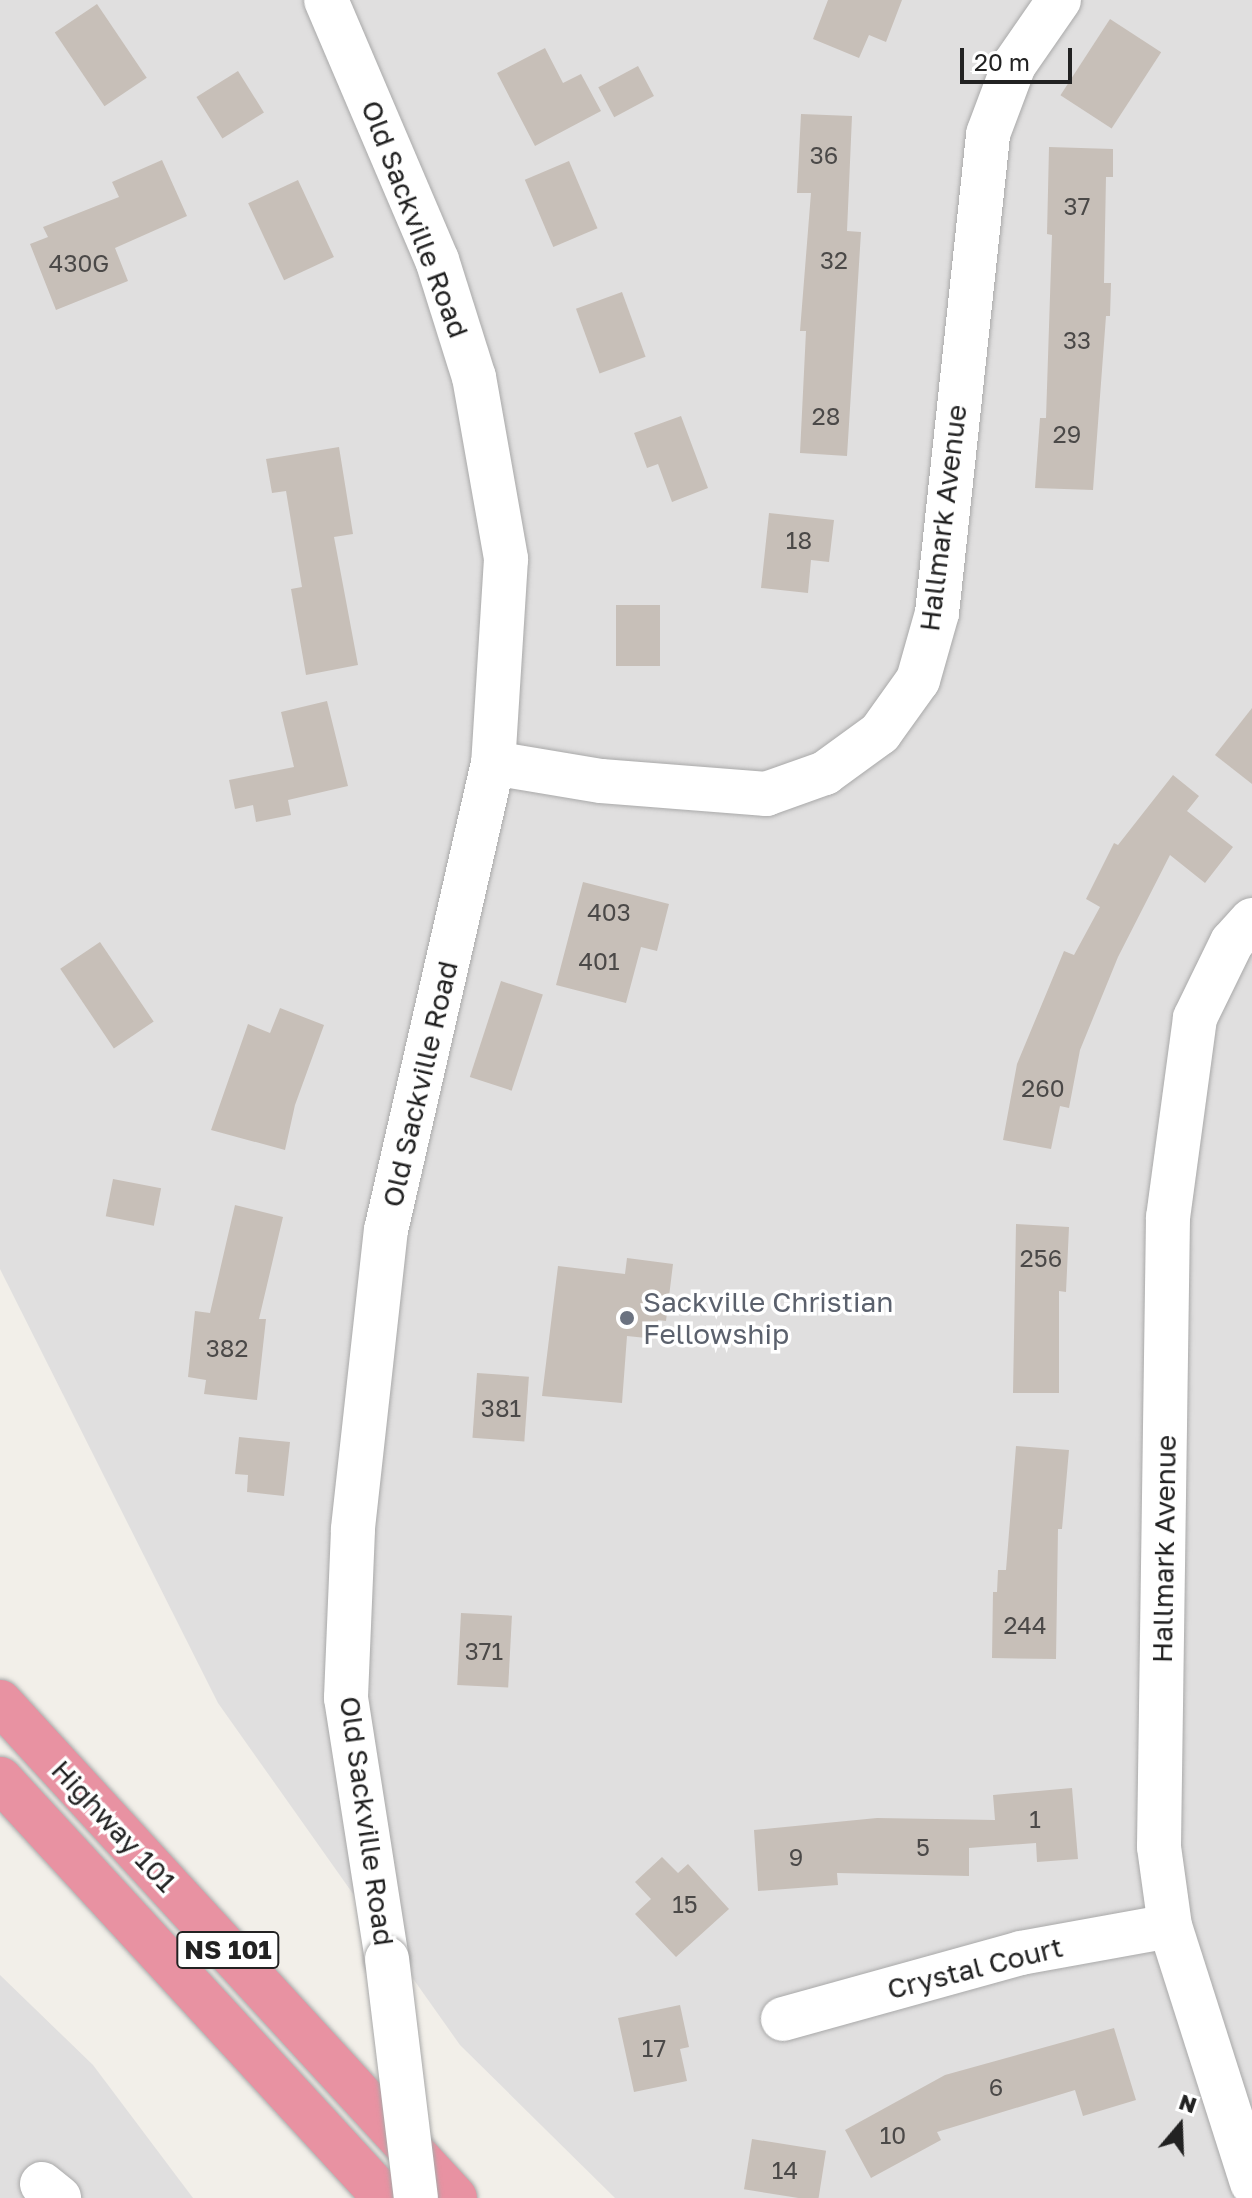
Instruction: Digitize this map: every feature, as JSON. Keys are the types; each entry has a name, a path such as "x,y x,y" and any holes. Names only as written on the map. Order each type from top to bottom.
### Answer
{"highway":[{"name":"Highway 101","path":"0,1702 455,2198"},
{"name":"Highway 101","path":"0,1779 385,2198"}],"street":[{"name":"Old Sackville Road","path":"326,0 437,260 474,377 506,559 493,763 386,1229 353,1530 346,1698 387,1959 416,2198"},
{"name":"Hallmark Avenue","path":"493,763 601,781 766,794 825,773 880,733 918,680 937,613 988,134 1014,65 1059,0"},
{"name":"Hallmark Avenue","path":"1252,920 1232,942 1195,1018 1168,1217 1159,1847 1170,1926 1252,2183"},
{"name":"Crystal Court","path":"783,2019 1021,1953 1170,1926"}],"shaded area":[{"path":"0,0 1252,0 1252,2198 615,2198 460,2045 218,1703 0,1269"},
{"path":"0,1975 93,2065 193,2198 0,2198"}],"building":[{"path":"828,0 902,0 886,42 869,35 859,58 813,39"},
{"path":"97,4 147,78 104,106 55,33"},
{"path":"1110,19 1161,52 1112,129 1060,95"},
{"path":"545,48 563,83 581,74 601,111 535,146 497,73"},
{"path":"638,66 654,96 614,117 598,87"},
{"path":"238,71 264,113 222,139 196,97"},
{"path":"801,114 852,116 847,231 861,232 847,456 800,453 806,331 800,331 811,193 797,193"},
{"path":"1049,147 1113,149 1113,177 1106,177 1104,283 1111,283 1110,316 1106,316 1093,490 1035,488 1040,418 1046,418 1052,235 1047,234"},
{"path":"162,160 187,216 115,248 128,281 56,310 30,244 48,237 43,227 119,197 112,182"},
{"path":"569,161 598,228 553,247 525,180"},
{"path":"298,180 334,257 284,280 248,203"},
{"path":"622,292 646,357 600,374 576,309"},
{"path":"681,416 708,488 672,502 658,464 647,468 634,433"},
{"path":"339,447 353,534 334,537 358,665 306,675 291,589 302,587 286,491 272,493 266,459"},
{"path":"769,513 834,520 829,562 811,560 808,593 761,588"},
{"path":"616,605 660,605 660,666 616,666"},
{"path":"327,701 348,786 288,800 291,815 256,822 253,805 235,809 229,780 294,767 281,712"},
{"path":"1252,708 1252,784 1215,755"},
{"path":"1173,775 1199,796 1187,811 1233,847 1205,883 1170,855 1118,957 1080,1050 1069,1108 1060,1106 1051,1149 1003,1140 1017,1064 1064,951 1074,955 1100,907 1086,899 1114,843 1118,845"},
{"path":"583,882 669,904 657,951 641,947 626,1003 556,985"},
{"path":"100,942 154,1022 114,1048 60,969"},
{"path":"501,981 543,995 512,1091 470,1077"},
{"path":"280,1008 324,1025 295,1105 285,1150 211,1130 248,1024 270,1033"},
{"path":"113,1179 161,1188 154,1226 106,1216"},
{"path":"235,1205 283,1217 259,1319 266,1319 257,1400 204,1394 206,1380 188,1377 195,1311 210,1313"},
{"path":"1016,1224 1069,1227 1066,1292 1059,1291 1059,1393 1013,1393"},
{"path":"627,1258 673,1264 666,1321 658,1320 656,1339 627,1336 622,1403 542,1396 558,1266 625,1274"},
{"path":"477,1373 529,1377 524,1441 472,1438"},
{"path":"239,1437 290,1442 284,1496 247,1492 248,1475 235,1474"},
{"path":"1016,1446 1069,1450 1062,1529 1058,1529 1056,1659 992,1658 993,1592 997,1592 998,1570 1006,1570"},
{"path":"461,1613 512,1616 508,1688 457,1685"},
{"path":"1072,1788 1078,1859 1037,1862 1036,1843 969,1848 969,1876 837,1873 838,1885 758,1891 754,1830 877,1818 995,1820 993,1795"},
{"path":"662,1857 678,1873 688,1864 729,1909 676,1957 635,1914 651,1899 635,1882"},
{"path":"680,2005 689,2047 680,2049 687,2081 634,2092 618,2018"},
{"path":"1114,2028 1136,2100 1083,2116 1075,2090 937,2132 941,2140 871,2178 845,2130 945,2075"},
{"path":"752,2139 826,2151 819,2198 744,2189"}],"place":[{"name":"Sackville Christian Fellowship","path":"627,1318"}]}
